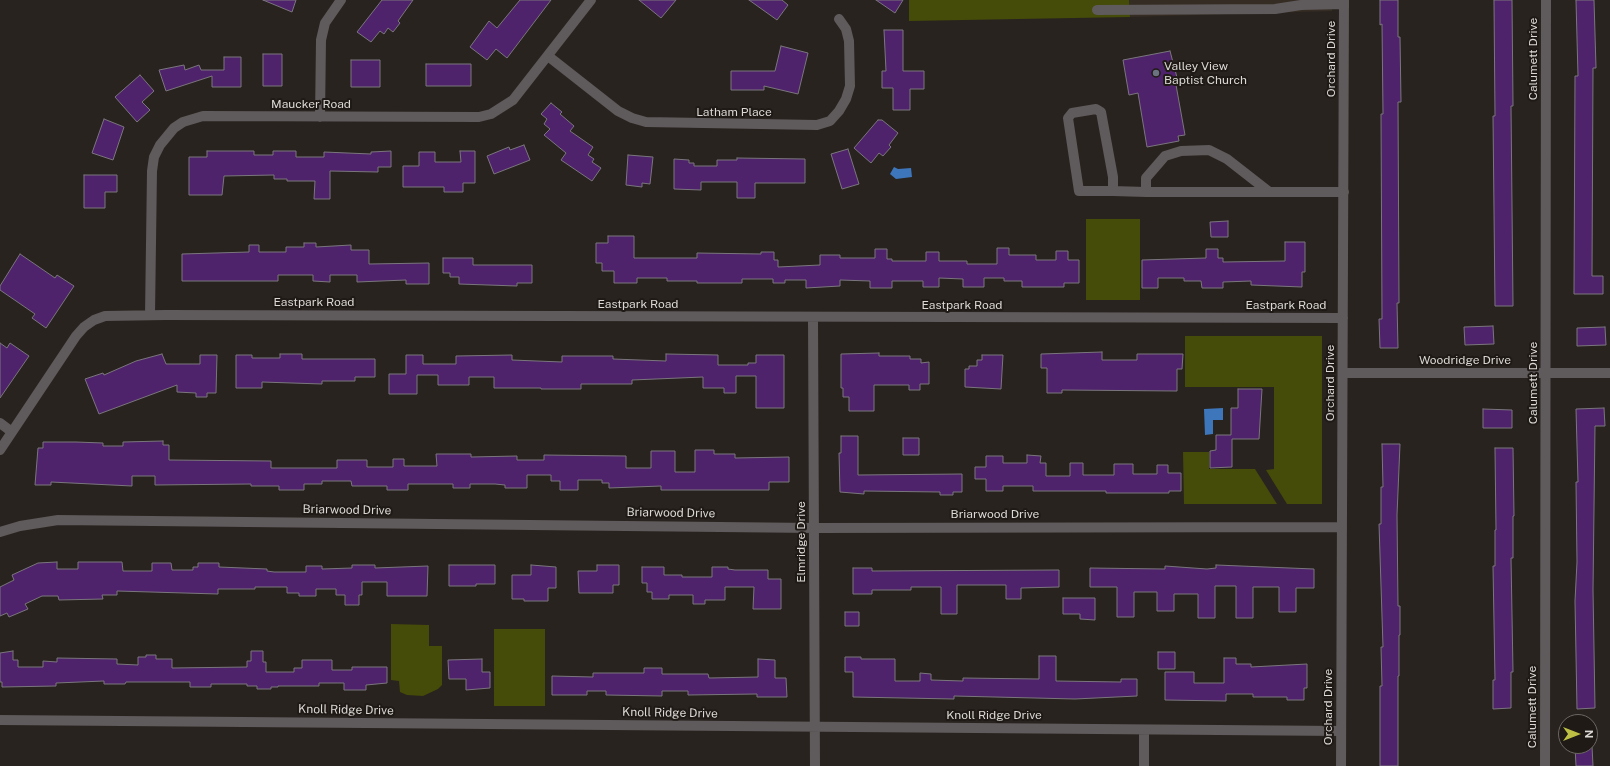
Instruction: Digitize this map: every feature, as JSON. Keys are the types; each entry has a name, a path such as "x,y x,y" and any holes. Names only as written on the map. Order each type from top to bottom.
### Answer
{"street":[{"path":"320,117 321,40 325,23 341,0"},
{"name":"Maucker Road","path":"150,314 152,171 154,157 166,136 183,122 203,116 479,117 491,114 513,100 591,0"},
{"name":"Calumett Drive","path":"1545,766 1546,0"},
{"path":"1097,10 1275,9 1301,5 1344,2"},
{"name":"Orchard Drive","path":"1341,766 1344,2"},
{"name":"Latham Place","path":"548,56 618,111 632,118 646,122 817,125 830,120 839,111 846,99 850,86 849,41 846,29 839,19"},
{"path":"1113,192 1113,177 1101,112 1096,109 1072,113 1068,118 1079,191 1113,192 1344,192"},
{"path":"1146,192 1146,178 1165,156 1181,151 1209,150 1227,159 1268,192"},
{"name":"Eastpark Road","path":"0,450 84,326 105,316 150,314 813,318 1343,318"},
{"name":"Elmridge Drive","path":"813,318 815,766"},
{"name":"Woodridge Drive","path":"1343,373 1610,373"},
{"path":"0,424 12,432"},
{"name":"Briarwood Drive","path":"0,532 20,526 58,520 814,528 1342,527"},
{"name":"Knoll Ridge Drive","path":"0,720 1340,732"},
{"path":"1144,730 1144,766"}],"shaded area":[{"path":"1129,0 1332,0 1332,11 1130,17"}],"green space":[{"path":"909,0 1129,0 1130,17 909,21"},
{"path":"1086,219 1140,219 1140,300 1086,300"},
{"path":"1185,336 1322,336 1322,504 1287,504 1266,470 1274,469 1274,387 1185,387"},
{"path":"1183,452 1209,452 1209,469 1255,469 1277,504 1184,504"},
{"path":"391,624 429,625 429,646 442,646 442,685 438,689 423,696 407,695 400,692 399,681 391,680"},
{"path":"494,629 545,629 545,706 494,706"}],"water":[{"path":"894,167 898,169 911,168 912,177 896,179 890,174"},
{"path":"1223,408 1223,420 1213,420 1213,434 1205,435 1204,409"}],"building":[{"path":"263,0 296,0 292,12"},
{"path":"382,0 413,0 398,21 400,23 393,32 388,28 384,34 380,31 371,42 357,32"},
{"path":"520,0 551,0 507,58 496,49 487,60 470,47 489,21 497,28"},
{"path":"639,0 676,0 661,18"},
{"path":"749,0 782,0 788,5 777,20"},
{"path":"876,0 903,0 895,13"},
{"path":"1380,0 1398,0 1398,37 1400,37 1401,102 1398,102 1398,348 1380,348 1379,319 1382,319 1381,114 1383,114 1382,24 1380,25"},
{"path":"1494,0 1512,0 1513,106 1511,106 1513,306 1495,306 1493,116 1495,116"},
{"path":"1576,0 1594,0 1596,68 1593,68 1592,276 1603,276 1603,294 1574,294 1575,76 1578,76"},
{"path":"884,30 903,30 903,71 924,71 924,89 910,89 910,110 893,110 893,88 882,88 882,71 886,71"},
{"path":"781,46 808,53 798,94 764,86 764,90 731,90 731,71 775,71"},
{"path":"1170,51 1179,85 1176,85 1185,135 1178,136 1179,141 1147,147 1138,93 1129,95 1123,60"},
{"path":"263,54 282,54 282,86 263,86"},
{"path":"224,57 241,57 241,87 212,87 212,76 166,91 159,70 184,65 185,70 199,65 201,70 224,70"},
{"path":"351,60 380,60 380,87 351,87"},
{"path":"426,64 471,64 471,86 426,86"},
{"path":"140,75 154,91 142,102 150,110 137,122 115,97"},
{"path":"551,103 562,112 560,114 574,126 570,131 593,147 588,155 594,159 592,162 601,168 592,181 561,160 566,153 544,135 550,129 544,124 547,119 541,114"},
{"path":"104,119 124,127 113,160 92,153"},
{"path":"878,120 882,120 898,133 889,145 891,147 883,156 879,153 871,163 854,148"},
{"path":"524,145 530,160 494,174 487,156 509,147 510,150"},
{"path":"848,149 859,184 842,189 831,154"},
{"path":"207,151 254,151 254,155 273,155 273,151 296,151 296,157 324,157 324,152 371,154 371,152 391,151 391,167 378,167 378,172 330,171 330,199 314,199 315,181 287,181 287,179 274,179 274,175 224,176 222,195 189,195 189,157 207,157"},
{"path":"460,151 475,151 475,183 463,183 463,192 444,192 444,187 403,187 403,166 419,166 419,152 435,152 435,162 461,162"},
{"path":"628,155 653,157 650,184 642,183 642,187 626,185"},
{"path":"737,158 805,159 805,183 755,183 755,198 737,198 737,182 701,182 701,190 674,189 674,159 689,160 689,163 694,163 694,166 717,166 717,160 737,160"},
{"path":"84,175 117,175 117,192 105,192 105,208 84,208"},
{"path":"1228,221 1228,237 1211,237 1210,222"},
{"path":"608,236 634,236 634,258 697,258 697,253 761,254 761,252 774,252 774,260 778,260 778,267 820,265 820,255 840,255 840,258 875,258 875,249 887,249 887,259 892,259 892,261 926,261 926,252 939,252 939,261 967,261 967,264 997,264 997,248 1009,248 1009,255 1036,255 1036,260 1056,260 1056,251 1068,251 1068,260 1079,260 1079,283 1064,283 1064,287 1022,287 1022,281 1004,281 1004,278 984,278 984,287 963,287 963,279 939,278 939,287 923,287 923,281 892,281 892,288 870,288 870,281 840,280 840,286 806,288 806,280 785,280 785,283 773,283 773,279 742,279 742,283 697,283 697,281 667,281 667,278 637,278 637,283 614,283 614,271 602,271 602,263 596,263 596,243 608,243"},
{"path":"1285,242 1305,242 1305,272 1302,272 1302,287 1251,285 1251,281 1223,282 1223,288 1202,288 1201,281 1184,281 1184,278 1158,278 1158,288 1142,288 1142,260 1206,258 1206,249 1218,249 1218,258 1223,258 1223,262 1285,261"},
{"path":"304,243 316,243 316,247 351,245 351,250 369,250 369,264 429,263 429,284 406,284 406,280 357,282 357,275 330,275 330,282 313,281 313,275 278,275 278,281 182,281 182,254 249,252 249,245 259,245 259,252 286,252 286,247 304,247"},
{"path":"20,254 55,278 57,275 74,286 46,328 32,318 35,314 0,290 0,286"},
{"path":"443,258 473,258 473,265 532,265 532,283 517,283 517,286 459,284 459,277 450,277 450,273 443,273"},
{"path":"1493,326 1494,344 1465,345 1464,327"},
{"path":"1605,327 1606,345 1577,346 1577,328"},
{"path":"0,343 7,348 10,343 29,356 0,398"},
{"path":"1102,352 1102,360 1137,360 1137,354 1183,354 1182,369 1177,369 1177,391 1062,390 1062,393 1047,393 1047,368 1041,368 1041,354"},
{"path":"879,353 879,356 910,356 910,359 921,359 921,363 929,362 929,384 920,384 920,390 909,390 909,385 874,385 874,411 849,411 849,397 843,397 843,388 841,388 841,354"},
{"path":"162,354 166,364 200,364 200,355 217,355 216,393 207,393 207,397 196,397 196,393 177,392 177,385 99,414 85,379 103,373 104,375 136,361"},
{"path":"280,354 302,354 302,359 375,359 375,377 355,377 355,381 322,381 322,384 262,382 262,388 236,388 236,355 252,355 252,358 280,358"},
{"path":"666,354 718,355 718,365 748,365 748,363 756,363 756,355 784,355 784,408 756,408 756,376 736,376 736,393 724,393 724,388 703,388 703,377 632,380 632,384 581,384 581,389 541,389 494,388 494,377 469,377 469,385 438,385 438,375 417,375 417,394 389,394 389,374 406,374 406,355 423,355 423,364 456,364 456,356 512,355 512,360 562,362 562,356 613,356 613,359 666,361"},
{"path":"982,355 1003,355 1001,389 965,387 965,369 969,369 969,366 977,366 977,360 982,360"},
{"path":"1238,389 1262,389 1259,439 1232,439 1232,467 1210,468 1210,451 1216,450 1216,435 1231,435 1231,408 1238,408"},
{"path":"1604,408 1605,426 1595,426 1593,590 1595,708 1577,709 1575,601 1577,562 1576,482 1578,482 1576,409"},
{"path":"1483,409 1512,410 1512,428 1483,428"},
{"path":"841,436 858,436 858,475 962,474 962,492 953,492 953,495 940,495 940,492 864,491 864,494 840,492 839,453 841,453"},
{"path":"903,438 919,438 919,455 903,455"},
{"path":"163,441 163,445 169,445 169,460 271,461 271,468 337,468 337,460 367,460 367,467 393,467 393,459 404,459 404,466 437,466 436,454 471,454 471,457 517,456 517,460 544,460 544,455 626,456 626,468 651,468 651,451 675,451 675,472 695,472 695,450 714,450 714,454 735,454 735,458 789,457 789,482 769,482 769,490 661,490 661,486 609,488 609,483 602,483 602,480 578,480 578,490 560,490 560,481 551,481 551,475 527,475 527,488 505,488 505,485 495,484 470,484 470,488 453,488 453,484 408,484 408,490 387,490 387,486 352,486 351,481 322,481 322,484 304,484 304,490 279,490 279,486 251,486 251,484 155,485 155,476 132,476 132,486 51,482 51,485 35,485 38,448 43,448 43,442 103,443 103,446 123,446 123,442"},
{"path":"1382,444 1400,444 1397,515 1398,606 1400,606 1398,766 1380,766 1380,686 1382,686 1381,647 1383,647 1379,524 1381,524 1381,487 1383,487"},
{"path":"1495,448 1513,448 1514,516 1513,558 1511,558 1513,672 1511,672 1511,708 1493,709 1493,680 1495,680 1493,566 1495,566 1496,530"},
{"path":"1027,455 1041,456 1040,463 1046,463 1046,476 1070,476 1070,463 1083,463 1083,475 1114,475 1114,464 1133,464 1133,474 1157,474 1157,465 1168,465 1168,473 1181,473 1181,491 1169,491 1169,493 1106,493 1106,491 1033,491 1033,486 1003,486 1003,491 986,491 986,479 975,479 975,467 986,467 986,456 1003,456 1003,463 1027,463"},
{"path":"57,562 57,569 78,569 78,562 122,562 123,571 152,571 152,563 171,563 172,570 193,570 193,567 198,567 198,563 219,563 219,567 267,569 267,571 274,572 306,572 306,566 322,566 322,569 352,568 352,565 375,565 375,568 428,566 427,596 387,596 387,582 362,582 362,595 359,595 359,605 345,605 345,595 336,595 336,589 316,589 316,596 299,596 299,593 287,593 287,587 218,589 218,594 117,591 117,595 102,595 103,599 59,600 58,596 42,596 25,604 28,609 9,617 7,613 0,616 0,587 14,580 12,575 38,563"},
{"path":"449,565 495,565 495,584 449,586"},
{"path":"531,565 556,567 556,588 548,588 548,601 524,601 524,599 512,599 512,575 531,575"},
{"path":"597,565 619,565 619,585 613,585 613,593 579,593 578,571 597,571"},
{"path":"1216,565 1314,569 1314,588 1296,588 1296,612 1279,612 1279,587 1253,587 1253,618 1236,618 1236,586 1215,586 1215,618 1198,618 1198,594 1174,594 1174,611 1157,611 1157,592 1134,592 1134,617 1117,617 1117,587 1090,587 1090,568 1165,569 1165,566 1207,569 1216,568"},
{"path":"642,567 664,567 664,575 682,575 682,577 712,577 712,567 728,567 728,569 735,570 768,570 768,579 781,579 781,609 753,609 754,587 725,587 725,600 705,600 705,604 693,604 693,595 669,595 669,599 652,599 652,592 647,592 647,583 642,583"},
{"path":"853,568 872,568 872,571 1059,570 1059,587 1021,588 1021,599 1006,599 1006,585 957,585 957,614 941,614 941,587 911,587 911,590 872,590 872,594 853,594"},
{"path":"1063,598 1095,598 1095,620 1080,619 1080,614 1063,614"},
{"path":"845,612 859,612 859,626 845,626"},
{"path":"13,651 13,660 18,660 18,667 43,667 43,661 57,662 57,658 117,659 117,664 138,665 138,657 156,655 156,659 172,659 172,668 247,667 247,661 251,661 251,651 263,651 263,662 266,662 266,672 294,672 294,668 302,668 302,660 332,660 332,670 352,670 352,667 387,667 387,683 366,685 366,690 344,690 344,683 319,683 319,686 278,686 271,687 271,689 257,689 257,686 247,686 247,684 211,684 211,687 190,687 190,682 126,682 125,684 104,684 104,681 56,683 56,686 2,687 2,682 0,682 0,653"},
{"path":"1158,652 1175,652 1175,669 1158,669"},
{"path":"1039,656 1056,656 1056,681 1121,682 1121,679 1137,679 1137,696 1075,699 954,696 954,699 853,697 853,672 845,672 845,657 861,657 861,659 895,659 895,681 920,681 920,673 931,674 931,680 963,681 963,678 1039,679"},
{"path":"1224,658 1236,658 1236,664 1251,664 1251,667 1307,664 1307,688 1304,688 1304,700 1287,700 1287,697 1253,697 1253,694 1226,694 1226,701 1165,700 1165,672 1194,672 1194,683 1224,683"},
{"path":"482,659 482,672 490,672 490,688 466,690 466,679 449,679 448,660"},
{"path":"758,659 775,660 775,678 786,678 787,697 757,697 757,694 688,695 688,691 662,691 662,696 606,695 606,691 587,691 587,695 552,695 552,676 593,677 593,673 644,673 644,668 662,668 662,674 708,674 709,678 758,677"},
{"path":"1575,754 1592,754 1593,766 1576,766"}],"place":[{"name":"Valley View Baptist Church","path":"1156,73"}]}
